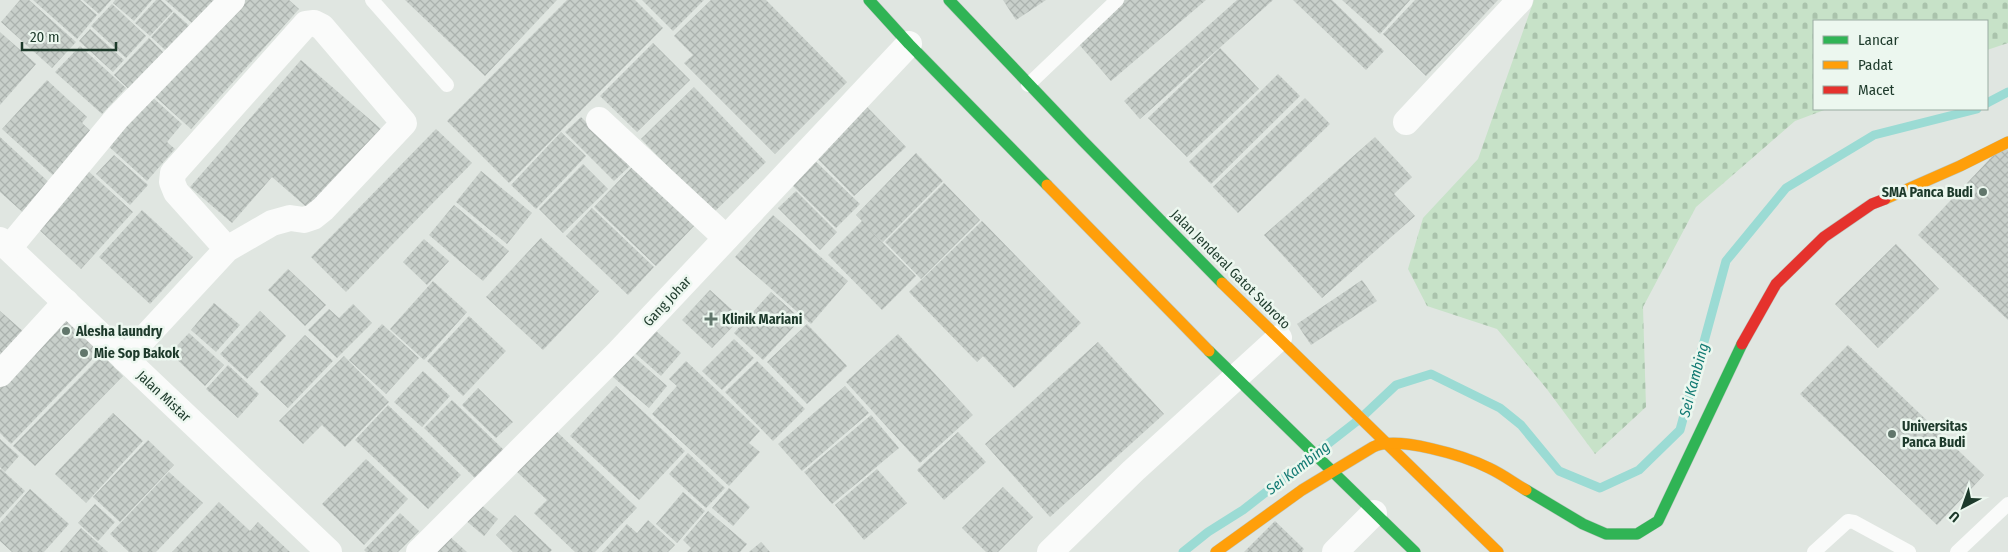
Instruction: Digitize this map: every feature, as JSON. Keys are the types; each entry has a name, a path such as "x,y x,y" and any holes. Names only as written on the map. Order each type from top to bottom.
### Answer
{"main road":[{"path":"870,0 909,44 1236,378 1415,552"},
{"name":"Jalan Jenderal Gatot Subroto","path":"949,0 1028,85 1327,388 1498,552"},
{"path":"1216,552 1330,469 1381,440 1430,449 1475,462 1490,468 1583,524 1606,534 1637,534 1658,521 1740,345 1776,284 1824,237 1872,204 1960,166 2008,142"}],"street":[{"path":"4,244 117,118 232,0"},
{"path":"1406,122 1520,0"},
{"path":"125,359 227,249 272,223 290,218 304,220 323,209 404,123 322,27 306,24 173,172 172,182 176,192 227,249"},
{"name":"Gang Johar","path":"419,552 619,352 909,44"},
{"path":"599,120 726,238"},
{"name":"Jalan Mistar","path":"4,244 329,552"},
{"path":"0,374 66,302"},
{"path":"1050,552 1133,471 1279,338"},
{"path":"1335,552 1374,513"}],"lane":[{"path":"372,0 447,85"},
{"path":"1028,85 1117,0"},
{"path":"1957,552 2008,504"},
{"path":"1814,552 1848,521 1854,522 1909,552"}],"green space":[{"path":"1534,0 2008,0 2008,43 1988,50 1988,20 1813,20 1813,110 1824,110 1795,121 1696,207 1643,307 1646,407 1595,454 1546,388 1497,329 1427,306 1408,269 1423,218 1478,159"}],"building":[{"path":"20,0 29,0 76,42 52,68 1,22"},
{"path":"33,0 80,0 97,15 77,39"},
{"path":"83,0 111,0 99,14"},
{"path":"115,0 152,0 134,21 113,3"},
{"path":"156,0 161,0 173,11 150,36 135,23"},
{"path":"165,0 225,0 199,29"},
{"path":"234,0 289,0 299,9 191,129 150,92"},
{"path":"405,0 557,0 485,76"},
{"path":"567,0 635,0 663,28 509,183 447,121"},
{"path":"642,0 704,0 673,31"},
{"path":"711,0 766,0 847,82 775,154 684,63 693,55 674,36"},
{"path":"1003,0 1046,0 1016,20"},
{"path":"1125,0 1206,0 1111,81 1076,41"},
{"path":"1237,0 1273,0 1140,119 1124,101"},
{"path":"1293,0 1332,0 1384,51 1366,70"},
{"path":"1342,0 1410,0 1380,34"},
{"path":"1415,0 1498,0 1426,76 1383,34"},
{"path":"112,4 146,36 126,58 91,26"},
{"path":"174,12 197,33 174,58 151,37"},
{"path":"90,29 124,60 113,72 79,41"},
{"path":"0,32 36,64 0,105"},
{"path":"149,38 169,58 135,95 114,75"},
{"path":"653,43 690,80 637,132 600,96"},
{"path":"80,46 126,88 102,114 55,72"},
{"path":"1220,48 1259,89 1187,157 1148,118"},
{"path":"301,60 382,130 311,211 272,177 232,223 190,187"},
{"path":"1278,74 1300,96 1211,184 1189,162"},
{"path":"47,80 87,117 82,123 94,134 55,177 2,129"},
{"path":"694,87 766,162 713,213 641,139"},
{"path":"150,95 182,124 167,142 175,149 147,181 106,144"},
{"path":"1305,98 1330,124 1238,213 1213,187"},
{"path":"866,106 906,147 854,196 814,155"},
{"path":"581,117 630,166 614,181 565,132"},
{"path":"436,129 472,163 346,292 311,257"},
{"path":"561,132 586,156 536,209 511,185"},
{"path":"0,137 54,187 27,216 0,192"},
{"path":"1375,137 1412,177 1394,194 1415,216 1322,298 1264,235"},
{"name":"SMA Panca Budi","path":"2003,145 2008,150 2008,320 1918,235"},
{"path":"916,153 943,181 883,242 867,227 916,276 882,310 828,255 862,221 856,215"},
{"path":"114,155 148,185 130,205 96,174"},
{"path":"809,155 860,204 836,228 786,179"},
{"path":"583,164 608,189 563,233 539,209"},
{"path":"633,166 695,225 656,266 594,207"},
{"path":"85,168 133,212 81,269 33,224"},
{"path":"481,171 532,213 507,244 456,202"},
{"path":"944,183 980,220 921,279 885,242"},
{"path":"796,191 837,232 820,250 778,208"},
{"path":"454,205 509,251 483,281 429,235"},
{"path":"592,208 654,267 628,295 566,236"},
{"path":"142,210 193,257 150,304 99,257"},
{"path":"773,215 848,281 811,324 735,257"},
{"path":"982,221 1081,323 1014,388 983,356 977,362 909,292"},
{"path":"541,238 599,291 543,350 486,297"},
{"path":"424,239 449,261 427,285 403,262"},
{"path":"1896,244 1939,289 1878,348 1835,304"},
{"path":"288,269 326,305 305,326 268,290"},
{"path":"1362,280 1377,301 1311,345 1297,324"},
{"path":"433,281 467,312 424,360 390,329"},
{"name":"Klinik Mariani","path":"710,290 741,318 712,348 682,320"},
{"path":"771,292 801,319 763,360 734,333"},
{"path":"214,303 240,325 216,352 191,330"},
{"path":"353,304 372,323 337,358 308,330 329,309 339,318"},
{"path":"0,311 25,333 0,361"},
{"path":"63,311 102,349 11,444 0,433 0,376"},
{"path":"260,311 286,336 247,379 220,354"},
{"path":"469,316 506,351 463,396 427,361"},
{"path":"382,324 419,358 386,394 349,360"},
{"path":"807,324 847,366 807,404 767,362"},
{"path":"656,331 681,353 661,376 636,354"},
{"path":"189,333 224,365 205,386 170,353"},
{"path":"898,334 973,415 920,463 846,382"},
{"path":"305,335 333,361 288,408 260,382"},
{"path":"734,339 754,358 722,390 702,371"},
{"path":"1098,342 1164,414 1050,517 985,444"},
{"name":"Universitas Panca Budi","path":"1848,345 1984,475 1937,525 1800,394"},
{"path":"102,355 123,376 35,466 13,446"},
{"path":"632,355 667,386 649,408 613,377"},
{"path":"344,356 389,402 345,447 322,425 303,444 279,421"},
{"path":"686,361 760,431 749,443 760,452 729,486 652,414 677,386 669,379"},
{"path":"757,361 805,409 773,441 725,392"},
{"path":"228,365 259,394 238,418 206,389"},
{"path":"423,371 450,396 422,427 394,402"},
{"path":"616,386 685,451 639,500 570,436"},
{"path":"845,386 869,413 802,471 778,444"},
{"path":"478,388 513,422 496,438 462,405"},
{"path":"452,400 506,452 478,481 424,428"},
{"path":"388,405 461,475 428,509 355,440"},
{"path":"113,413 143,441 86,503 55,474"},
{"path":"871,415 899,448 832,504 804,472"},
{"path":"555,430 637,508 595,552 575,552 534,513 547,500 516,471"},
{"path":"958,432 986,462 944,500 917,470"},
{"path":"0,439 19,456 5,472 0,467"},
{"path":"148,440 174,465 120,522 93,497"},
{"path":"688,453 725,488 706,508 669,474"},
{"path":"366,459 408,499 364,545 322,504"},
{"path":"877,469 907,503 864,540 835,505"},
{"path":"0,470 25,491 0,518"},
{"path":"169,472 203,503 156,552 129,552 110,534"},
{"path":"1003,487 1033,517 998,552 986,552 962,528"},
{"path":"729,488 750,507 733,526 712,508"},
{"path":"30,489 69,524 44,552 12,552 0,541 0,523"},
{"path":"683,492 705,511 677,543 656,524"},
{"path":"219,502 250,531 258,522 290,552 172,552"},
{"path":"479,503 498,519 484,536 464,519"},
{"path":"95,504 115,522 98,541 78,523"},
{"path":"708,511 747,544 740,552 687,552 691,548 683,540"},
{"path":"400,513 419,531 398,552 366,552 364,550"},
{"path":"515,515 552,550 550,552 513,552 496,535"},
{"path":"648,520 675,545 668,552 602,552 627,524 637,533"},
{"path":"1275,521 1304,549 1302,552 1244,552"},
{"path":"81,528 108,552 60,552"},
{"path":"448,535 467,552 435,552"},
{"path":"761,542 770,552 749,552"}],"waterway":[{"name":"Sei Kambing","path":"1988,102 2008,92"},
{"name":"Sei Kambing","path":"1183,552 1208,532 1243,510 1361,418 1396,385 1431,374 1500,408 1521,425 1559,471 1600,488 1639,470 1680,430 1726,261 1786,188 1874,135 1973,110"}],"traffic: fast":[{"path":"869,0 909,44 1047,185"},
{"path":"949,0 1222,283"},
{"path":"1526,490 1583,524 1606,534 1637,534 1658,521 1742,344"},
{"path":"1209,351 1415,552"}],"traffic: slow":[{"path":"1885,199 1960,166 2008,142"},
{"path":"1047,185 1209,351"},
{"path":"1222,283 1498,552"},
{"path":"1216,552 1302,490 1373,447 1384,444 1414,445 1464,458 1494,470 1526,490"}],"traffic: jam":[{"path":"1742,344 1776,284 1824,237 1872,204 1885,199"}],"place":[{"name":"SMA Panca Budi","path":"1983,192"},
{"name":"Klinik Mariani","path":"711,319"},
{"name":"Alesha laundry","path":"66,331"},
{"name":"Mie Sop Bakok","path":"84,353"},
{"name":"Universitas Panca Budi","path":"1892,434"}]}
